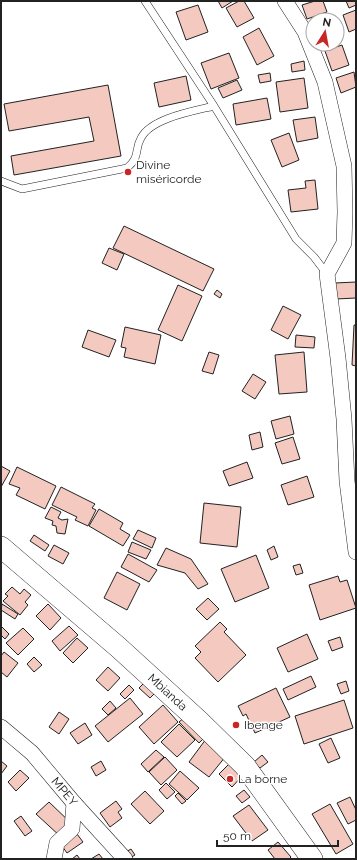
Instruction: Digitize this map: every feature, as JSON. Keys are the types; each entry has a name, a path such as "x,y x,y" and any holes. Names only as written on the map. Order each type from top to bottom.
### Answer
{"street":[{"path":"285,1 305,32 325,82 344,166 344,243 327,274 338,358 344,420 347,481 356,552"},
{"name":"Mbianda","path":"1,547 118,647 199,721 245,766 312,859"},
{"name":"MPEY","path":"1,727 32,753 74,804 125,859"},
{"path":"54,859 57,843 72,829 74,804"}],"lane":[{"path":"145,1 214,106 296,239 314,257 327,274"},
{"path":"1,181 22,189 127,168 135,162 141,137 153,125 183,114 214,106"}],"building":[{"path":"218,1 233,1 222,8"},
{"path":"239,1 244,1 254,18 237,27 226,8"},
{"path":"315,1 323,1 327,12 305,12 305,13 302,5"},
{"path":"346,1 356,1 356,5 349,8"},
{"path":"198,5 208,32 186,40 176,12"},
{"path":"356,10 356,29 349,32 345,21 345,14"},
{"path":"259,28 274,56 257,65 243,37"},
{"path":"325,52 344,52 349,65 332,71"},
{"path":"229,53 239,78 211,89 201,63"},
{"path":"304,61 305,70 292,72 291,64"},
{"path":"354,72 356,87 341,93 336,78"},
{"path":"270,73 271,81 260,83 258,75"},
{"path":"186,76 191,100 159,107 154,83"},
{"path":"304,78 308,108 280,112 276,82"},
{"path":"237,80 242,90 223,98 218,88"},
{"path":"108,85 121,156 14,175 11,156 94,141 89,117 9,131 4,104"},
{"path":"267,98 271,119 236,125 233,104"},
{"path":"315,117 318,138 297,142 293,120"},
{"path":"289,133 299,160 282,167 271,140"},
{"path":"315,180 318,209 291,212 288,190 306,188 305,181"},
{"path":"124,226 214,269 203,291 113,248"},
{"path":"109,248 124,254 117,270 102,263"},
{"path":"356,282 356,298 336,299 335,283"},
{"path":"178,285 202,296 182,341 158,330"},
{"path":"217,290 222,294 220,298 214,294"},
{"path":"283,306 301,315 288,339 271,330"},
{"path":"354,325 356,325 356,366 352,365"},
{"path":"125,327 161,335 155,364 124,357 126,348 121,347"},
{"path":"88,330 116,340 109,357 82,347"},
{"path":"296,335 315,337 314,348 295,347"},
{"path":"209,352 219,355 213,374 202,371"},
{"path":"304,352 307,392 279,394 275,355"},
{"path":"253,374 266,382 255,399 242,391"},
{"path":"290,416 294,434 276,439 271,421"},
{"path":"260,432 263,447 252,450 249,435"},
{"path":"293,437 300,459 282,464 275,443"},
{"path":"247,462 253,478 229,486 223,471"},
{"path":"1,466 10,471 1,487"},
{"path":"17,467 56,486 45,509 16,495 20,488 9,484"},
{"path":"307,476 314,497 288,505 281,485"},
{"path":"61,487 95,504 92,508 96,510 88,526 75,520 77,517 52,505"},
{"path":"204,503 241,507 237,547 200,543"},
{"path":"51,507 61,512 58,518 62,520 68,519 65,534 57,533 56,526 52,525 53,521 45,518"},
{"path":"99,509 123,523 120,529 130,535 123,546 89,526"},
{"path":"138,530 156,538 152,548 133,539"},
{"path":"34,535 49,545 45,551 30,541"},
{"path":"132,542 151,550 146,559 128,552"},
{"path":"54,545 69,553 63,564 48,556"},
{"path":"274,546 278,557 271,560 267,550"},
{"path":"166,548 191,559 208,584 198,589 185,573 157,565"},
{"path":"128,554 157,570 149,582 121,567"},
{"path":"256,555 269,588 235,602 221,569"},
{"path":"300,564 303,573 296,575 293,566"},
{"path":"117,572 140,584 127,610 104,598"},
{"path":"338,576 340,582 347,580 356,608 320,620 309,585"},
{"path":"12,587 20,594 24,589 31,595 25,602 28,605 20,615 3,601 8,596 5,594"},
{"path":"208,598 219,609 207,620 196,609"},
{"path":"2,604 18,614 15,619 1,610"},
{"path":"48,604 61,618 50,630 36,616"},
{"path":"220,622 227,629 224,632 246,655 218,682 195,658 201,652 195,646"},
{"path":"1,626 9,634 5,639 1,635"},
{"path":"69,626 78,635 60,651 52,641"},
{"path":"23,628 34,639 18,655 6,643"},
{"path":"307,634 318,659 288,672 277,648"},
{"path":"340,637 343,647 332,651 328,641"},
{"path":"77,638 88,648 73,663 63,653"},
{"path":"4,652 18,663 7,677 1,672 1,656"},
{"path":"34,657 42,665 34,672 27,664"},
{"path":"108,667 120,678 108,691 96,680"},
{"path":"311,676 316,687 288,700 283,689"},
{"path":"346,681 349,691 341,694 337,684"},
{"path":"144,683 155,693 150,698 139,688"},
{"path":"129,685 134,690 125,699 120,694"},
{"path":"276,688 290,717 255,733 246,714 243,716 238,706"},
{"path":"130,698 143,714 108,742 95,726"},
{"path":"344,700 353,728 304,744 295,716"},
{"path":"110,701 116,708 108,715 102,709"},
{"path":"163,705 178,722 154,744 139,727"},
{"path":"59,712 69,719 59,734 49,727"},
{"path":"186,716 205,737 199,743 179,722"},
{"path":"85,723 92,735 78,744 70,733"},
{"path":"179,724 195,740 177,757 161,742"},
{"path":"209,735 230,751 209,777 189,762"},
{"path":"331,738 340,758 328,763 319,744"},
{"path":"156,750 164,757 148,772 141,764"},
{"path":"262,755 268,762 260,768 254,762"},
{"path":"165,757 177,770 161,785 149,772"},
{"path":"1,761 7,766 1,774"},
{"path":"101,761 106,770 96,776 91,767"},
{"path":"232,761 245,773 232,787 219,774"},
{"path":"20,770 29,778 16,791 8,782"},
{"path":"180,771 199,788 187,800 169,784"},
{"path":"166,783 175,792 167,799 159,790"},
{"path":"244,790 250,797 242,803 236,796"},
{"path":"145,791 164,811 150,824 131,804"},
{"path":"178,793 186,801 182,804 175,796"},
{"path":"350,797 356,810 356,820 348,824 337,803"},
{"path":"116,801 122,809 118,812 122,818 110,827 100,813"},
{"path":"49,802 73,825 61,837 36,814"},
{"path":"330,804 353,844 336,854 312,814"},
{"path":"249,805 268,830 252,841 233,816"},
{"path":"21,816 32,831 25,836 14,821"},
{"path":"77,834 83,842 67,853 62,846"},
{"path":"278,842 291,857 289,859 275,859 268,850"},
{"path":"131,849 135,855 128,859 124,853"},
{"path":"99,854 103,859 91,859"},
{"path":"77,855 80,859 72,859"}],"place":[{"name":"Divine miséricorde","path":"128,172"},
{"name":"Ibenge","path":"236,725"},
{"name":"La borne","path":"230,779"}]}
